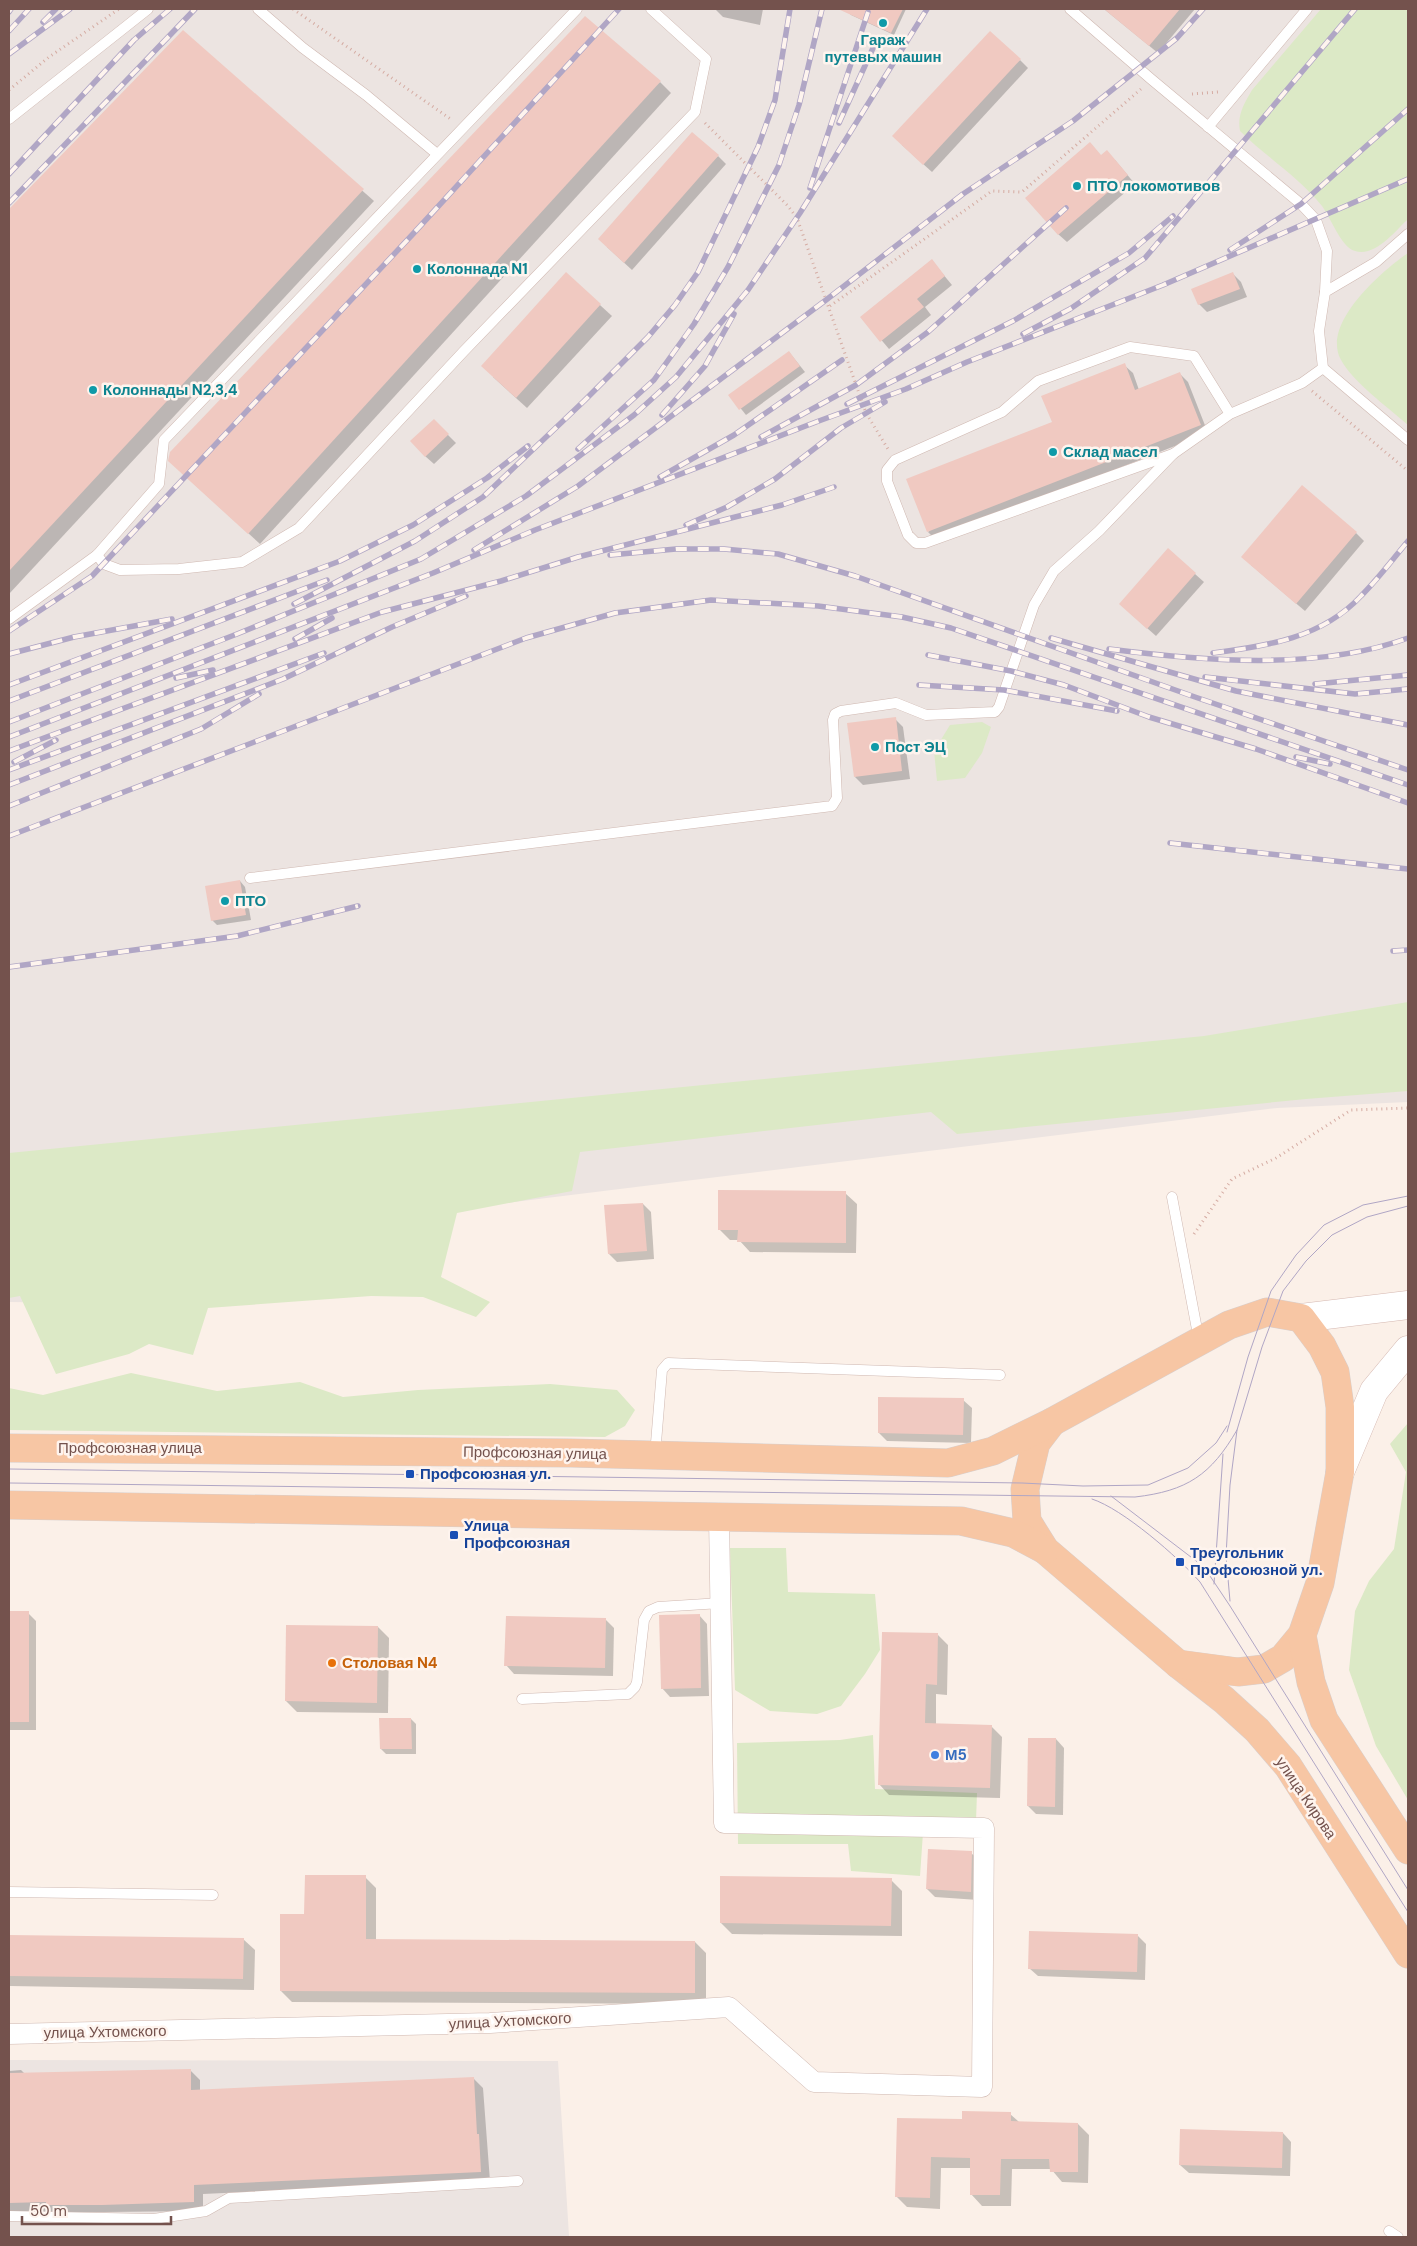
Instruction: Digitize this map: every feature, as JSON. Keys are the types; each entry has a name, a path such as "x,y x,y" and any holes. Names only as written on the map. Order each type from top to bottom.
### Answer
{"main road":[{"path":"1178,1664 1238,1672 1264,1669 1283,1658 1302,1635 1320,1583 1340,1472 1340,1407 1335,1372 1322,1346 1301,1318 1408,1305"},
{"name":"Профсоюзная улица","path":"9,1448 571,1453 948,1463 993,1450 1052,1422 1229,1324 1267,1312 1301,1318"},
{"path":"1340,1472 1374,1391 1408,1350"},
{"path":"1045,1550 1027,1521 1026,1490 1036,1443 1052,1422"},
{"path":"9,1505 961,1521 1013,1533 1045,1550"},
{"name":"улица Кирова","path":"1045,1550 1178,1664 1224,1700 1257,1730 1288,1766 1408,1954"},
{"path":"1302,1635 1311,1682 1324,1720 1408,1850"}],"street":[{"path":"720,1517 721,1603"},
{"name":"улица Ухтомского","path":"9,2034 490,2023 729,2007 814,2082 982,2087 984,1828 724,1823 721,1603"}],"lane":[{"path":"9,120 148,9"},
{"path":"258,9 303,48 366,95 437,154"},
{"path":"9,619 97,554 159,484 164,440 576,9"},
{"path":"97,554 104,564 120,570 179,569 242,562 299,528 464,351 694,112 706,59 651,9"},
{"path":"1070,9 1301,204 1316,220 1326,251 1325,292 1319,331 1322,368 1408,440"},
{"path":"1208,127 1307,9"},
{"path":"1325,292 1376,262 1408,234"},
{"path":"1173,454 921,544 916,543 908,535 886,481 887,470 895,460 1002,412 1038,380 1130,347 1194,356 1230,414"},
{"path":"250,878 832,806 837,798 833,720 835,714 841,711 896,703 926,715 995,712 999,707 1034,605 1054,571 1099,531 1173,454 1230,414 1302,383 1322,368"},
{"path":"1172,1197 1199,1341"},
{"path":"655,1456 662,1370 668,1362 1000,1375"},
{"path":"522,1699 628,1694 637,1682 644,1620 649,1611 658,1607 721,1603"},
{"path":"9,1892 213,1895"},
{"path":"9,2216 154,2219 206,2211 229,2198 518,2181"}],"path":[{"path":"9,90 49,57 120,9"},
{"path":"293,9 456,123"},
{"path":"830,306 992,191 1022,192 1151,79"},
{"path":"1185,92 1191,94 1239,90"},
{"path":"694,112 788,206 796,218 830,306 866,414 895,460"},
{"path":"1302,383 1408,471"},
{"path":"1182,1252 1232,1180 1276,1158 1352,1110 1408,1108"}],"shaded area":[{"path":"9,9 1408,9 1408,1102 1277,1108 450,1210 165,1304 9,1302"},
{"path":"9,2060 558,2061 569,2236 9,2237"}],"green space":[{"path":"1321,9 1408,9 1408,219 1378,247 1363,252 1355,251 1345,244 1322,206 1313,196 1293,176 1240,131 1240,115 1252,90"},
{"path":"1408,253 1408,425 1371,394 1345,367 1340,358 1337,344 1340,329 1347,314 1358,299 1384,272"},
{"path":"982,722 991,727 982,753 965,778 937,781 934,751 950,725"},
{"path":"1408,1002 1408,1091 1306,1099 957,1134 931,1112 580,1152 572,1191 457,1213 441,1277 490,1302 476,1317 423,1297 371,1296 208,1308 193,1355 149,1344 129,1354 56,1374 20,1296 9,1298 9,1153 1204,1036"},
{"path":"131,1373 217,1391 300,1382 343,1397 418,1390 550,1384 617,1390 635,1410 625,1426 605,1437 9,1430 9,1388 43,1395"},
{"path":"1408,1423 1408,1800 1376,1746 1349,1670 1355,1611 1369,1581 1394,1549 1406,1472 1390,1444"},
{"path":"730,1548 786,1548 788,1592 875,1594 880,1650 841,1706 817,1714 770,1711 735,1690"},
{"path":"873,1735 875,1789 977,1793 976,1821 924,1818 920,1876 851,1871 848,1844 738,1844 737,1743 840,1740"}],"building":[{"name":"Гараж путевых машин","path":"838,9 903,9 891,33"},
{"path":"1104,9 1180,9 1149,46"},
{"name":"Колоннада N1","path":"585,16 661,81 248,534 168,461 170,452"},
{"name":"Колоннады N2,3,4","path":"183,30 364,189 9,571 9,209"},
{"path":"990,31 1021,59 923,165 892,136"},
{"path":"692,132 719,155 624,263 598,239"},
{"name":"ПТО локомотивов","path":"1090,142 1101,155 1107,150 1128,175 1058,235 1025,198"},
{"path":"932,259 945,276 917,299 924,307 880,342 860,317"},
{"path":"566,272 601,304 516,398 481,366"},
{"path":"1233,272 1240,289 1198,305 1191,289"},
{"path":"789,351 800,366 739,410 728,395"},
{"name":"Склад масел","path":"1125,363 1135,390 1180,372 1201,425 927,532 906,479 1052,422 1041,396"},
{"path":"434,419 449,434 425,457 410,441"},
{"path":"1302,485 1357,532 1296,604 1241,557"},
{"path":"1168,548 1196,573 1147,629 1119,604"},
{"name":"Пост ЭЦ","path":"896,717 902,771 854,777 847,723"},
{"name":"ПТО","path":"240,880 246,915 211,921 205,886"},
{"path":"718,1190 846,1191 846,1243 737,1242 738,1230 718,1230"},
{"path":"643,1203 647,1251 608,1254 604,1205"},
{"path":"878,1397 964,1398 963,1435 878,1433"},
{"path":"9,1611 29,1611 29,1722 9,1722"},
{"path":"700,1614 701,1688 661,1689 659,1615"},
{"path":"506,1616 606,1618 605,1668 504,1666"},
{"name":"Столовая N4","path":"286,1625 378,1626 377,1703 285,1701"},
{"name":"М5","path":"882,1632 938,1633 937,1685 926,1684 925,1723 992,1725 990,1788 878,1785"},
{"path":"379,1718 411,1718 412,1749 380,1749"},
{"path":"1028,1738 1056,1738 1055,1807 1027,1806"},
{"path":"928,1849 972,1851 971,1892 926,1889"},
{"path":"305,1875 366,1875 366,1939 695,1941 695,1993 280,1991 280,1914 304,1914"},
{"path":"720,1876 892,1878 891,1926 720,1923"},
{"path":"1029,1931 1138,1934 1137,1972 1028,1969"},
{"path":"9,1935 244,1938 243,1979 9,1976"},
{"path":"191,2069 191,2090 474,2077 481,2172 194,2185 194,2202 102,2205 46,2205 46,2202 9,2203 9,2073"},
{"path":"962,2111 1011,2112 1011,2121 1078,2123 1078,2172 1050,2172 1049,2159 1001,2159 1000,2195 970,2195 970,2158 931,2157 930,2198 895,2197 897,2118 962,2119"},
{"path":"1180,2129 1283,2132 1282,2168 1179,2165"}],"tram line":[{"path":"1227,1432 1248,1357 1271,1291 1296,1255 1324,1225 1363,1205 1408,1196"},
{"path":"1230,1601 1226,1556 1230,1485 1237,1430 1262,1347 1283,1291 1306,1261 1332,1235 1367,1217 1408,1206"},
{"path":"9,1469 1022,1483 1083,1486 1148,1485 1188,1468 1216,1443 1227,1426"},
{"path":"9,1483 1135,1497 1169,1490 1196,1478 1217,1459 1237,1430"},
{"path":"1214,1584 1223,1454"},
{"path":"1111,1496 1204,1567 1408,1890"},
{"path":"1092,1499 1105,1504 1134,1523 1178,1560 1200,1582 1408,1912"}],"railway":[{"path":"9,31 29,9"},
{"path":"43,22 56,9"},
{"path":"9,54 70,9"},
{"path":"9,174 134,40 170,9"},
{"path":"9,203 195,9"},
{"path":"9,631 92,576 412,235 619,9"},
{"path":"294,604 415,541 483,497 584,401 648,337 675,305 698,272 758,147 775,100 790,9"},
{"path":"578,449 654,380 694,324 728,267 779,165 799,105 822,9"},
{"path":"9,722 237,634 421,559 526,496 634,415 676,377 748,290 800,213 927,9"},
{"path":"474,550 578,486 826,300 963,194 1073,121 1177,38 1203,9"},
{"path":"1023,334 1070,309 1145,258 1355,9"},
{"path":"810,188 868,12"},
{"path":"839,123 873,48"},
{"path":"1230,250 1301,204 1408,109"},
{"path":"9,737 433,573 535,530 906,389 967,362 1163,285 1408,179"},
{"path":"761,437 856,385 928,332 1066,208"},
{"path":"847,404 1013,321 1129,253 1173,216"},
{"path":"662,415 705,366 734,314"},
{"path":"660,477 734,435 842,360"},
{"path":"686,525 727,507 775,479 841,428 885,402"},
{"path":"9,685 340,561 413,525 487,478 528,446"},
{"path":"9,751 382,612 501,581 578,557 782,505 834,487"},
{"path":"1213,653 1293,638 1329,622 1361,596 1408,541"},
{"path":"610,555 676,549 724,549 778,554 855,576 1195,697 1408,770"},
{"path":"9,701 327,580"},
{"path":"9,785 283,679 392,627 466,596"},
{"path":"9,836 526,638 615,613 711,600 818,606 902,617 951,628 1408,785"},
{"path":"295,639 332,618"},
{"path":"9,654 74,637 172,619"},
{"path":"1051,638 1236,691 1408,725"},
{"path":"1109,649 1183,657 1260,660 1299,659 1337,655 1373,648 1408,638"},
{"path":"9,770 324,653"},
{"path":"928,655 1011,671 1064,685 1149,717 1256,749 1408,803"},
{"path":"176,678 213,670"},
{"path":"1315,684 1408,675"},
{"path":"1205,677 1355,694 1408,689"},
{"path":"919,685 1004,690 1117,711"},
{"path":"9,806 201,729 259,694"},
{"path":"14,762 56,740"},
{"path":"1296,757 1330,764"},
{"path":"1170,843 1408,869"},
{"path":"9,967 237,936 358,906"},
{"path":"1393,951 1408,950"}],"place":[{"name":"Гараж путевых машин","path":"883,23"},
{"name":"ПТО локомотивов","path":"1077,186"},
{"name":"Колоннада N1","path":"417,269"},
{"name":"Колоннады N2,3,4","path":"93,390"},
{"name":"Склад масел","path":"1053,452"},
{"name":"Пост ЭЦ","path":"875,747"},
{"name":"ПТО","path":"225,901"},
{"name":"Профсоюзная ул.","path":"410,1474"},
{"name":"Улица Профсоюзная","path":"454,1535"},
{"name":"Треугольник Профсоюзной ул.","path":"1180,1562"},
{"name":"Столовая N4","path":"332,1663"},
{"name":"М5","path":"935,1755"}]}
